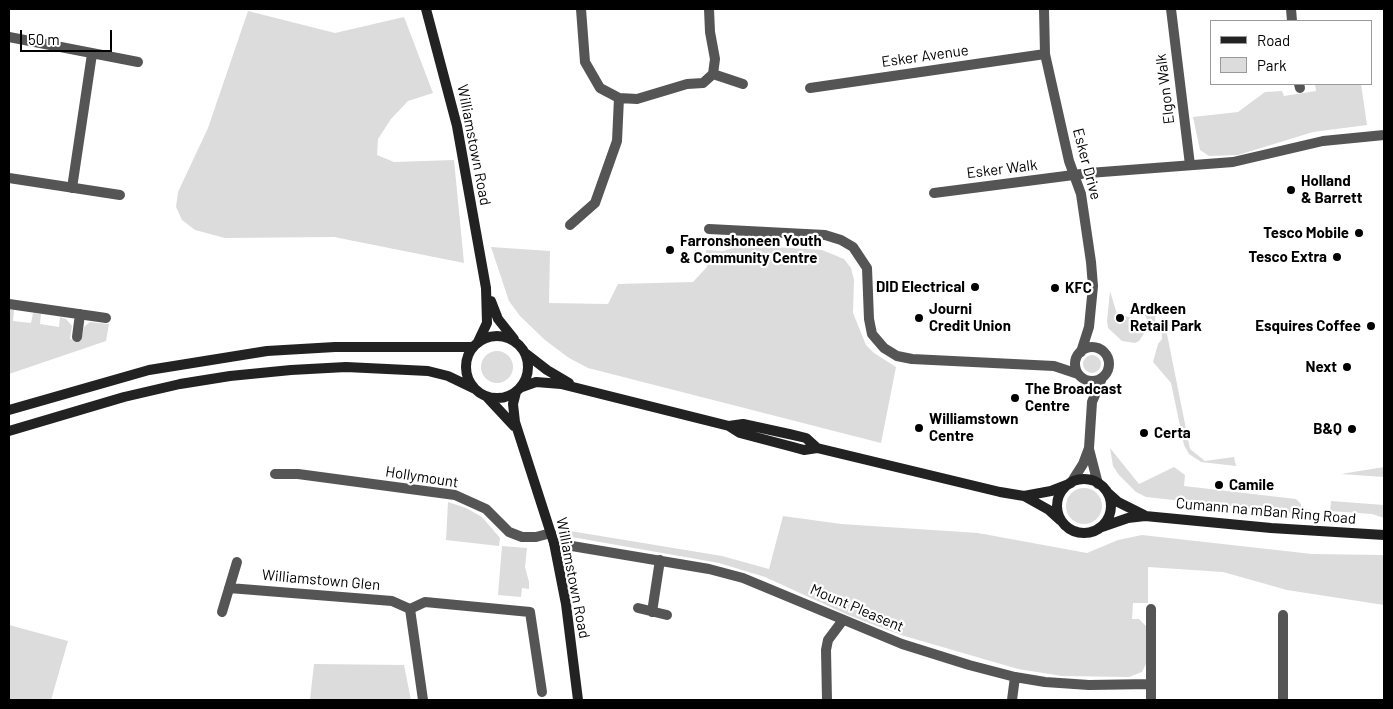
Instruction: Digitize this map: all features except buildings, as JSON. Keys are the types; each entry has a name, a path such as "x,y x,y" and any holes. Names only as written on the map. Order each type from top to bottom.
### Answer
{"main road":[{"name":"Williamstown Road","path":"426,9 457,126 486,288"},
{"path":"473,388 465,368 466,360 487,323 486,288"},
{"path":"486,288 498,319 522,348 528,370 519,389"},
{"path":"9,410 134,374 188,363 267,351 334,346 475,344 486,337 503,336 522,348 555,375 585,390"},
{"path":"9,431 124,397 180,384 230,376 346,367 428,370 448,376 473,388 486,397 497,399 519,389 542,382 585,390 729,426 740,433 804,450 818,448 967,486 1024,496 1049,510 1064,524 1078,532 1086,533 1099,528 1106,520 1110,510 1109,499 1101,487 1085,480 1070,483 1051,491 1024,496"},
{"name":"Williamstown Road","path":"519,389 512,412 553,538 566,604 578,700"},
{"name":"Williamstown Road","path":"486,397 506,414 519,435"},
{"path":"1064,524 1059,518 1057,503 1063,489 1070,483"},
{"name":"Cumann na mBan Ring Road","path":"1101,487 1118,502 1145,516"},
{"name":"Cumann na mBan Ring Road","path":"1099,528 1128,518 1145,516 1270,528 1384,535"}],"street":[{"path":"581,9 585,62 600,88 619,98 637,99 686,84 703,83 712,74 715,59 710,32 709,9"},
{"name":"Esker Drive","path":"1044,9 1045,54 1069,161 1082,202 1092,274 1089,327 1079,354"},
{"name":"Elgon Walk","path":"1171,9 1190,165"},
{"path":"9,37 138,62"},
{"path":"72,188 92,54"},
{"name":"Esker Avenue","path":"810,88 1045,54"},
{"path":"712,74 743,84"},
{"path":"570,225 596,203 616,141 619,98"},
{"name":"Esker Walk","path":"934,193 1075,175 1246,161 1323,141 1384,135"},
{"path":"9,178 120,195"},
{"path":"709,229 825,235 841,240 853,247 867,268 869,319 872,334 884,348 897,356 912,359 1054,366 1094,381 1102,378"},
{"path":"9,304 106,318"},
{"path":"77,338 80,314"},
{"name":"Esker Drive","path":"1089,327 1100,349"},
{"path":"1054,366 1090,348 1100,349 1107,356 1109,364 1092,402 1089,448 1084,464 1070,483"},
{"path":"1079,354 1075,365 1092,402"},
{"path":"1089,448 1101,487"},
{"name":"Hollymount","path":"275,474 298,474 455,495 486,509 508,532 522,537 553,538"},
{"name":"Mount Pleasent","path":"553,538 743,578 843,620 933,654 1015,677 1045,682 1089,685 1151,684"},
{"path":"652,612 660,560"},
{"path":"222,612 237,562"},
{"name":"Williamstown Glen","path":"229,588 392,601 410,609"},
{"path":"423,700 410,609 425,602 530,612 542,692"},
{"path":"638,608 667,615"},
{"path":"1151,609 1151,700"},
{"path":"1283,615 1283,700"},
{"path":"827,700 826,650 828,640 843,620"},
{"path":"1012,700 1015,677"}],"green space":[{"path":"248,11 335,33 404,17 433,93 408,101 391,119 378,139 377,155 394,162 454,160 464,263 334,237 225,238 195,230 182,220 176,207 178,192 208,128"},
{"path":"1315,85 1361,85 1367,125 1313,132 1238,155 1209,156 1200,150 1193,117 1238,112 1265,92 1282,91 1284,96 1316,91"},
{"path":"743,245 822,250 844,259 851,268 854,280 853,313 866,345 874,353 896,367 881,443 588,368 569,358 545,340 520,316 509,301 491,247 550,251 549,303 608,304 618,284 693,282 707,267 706,250 723,251"},
{"path":"1110,291 1117,314 1129,317 1142,327 1145,332 1139,341 1135,343 1122,341 1108,328"},
{"path":"1161,305 1163,313 1155,317 1156,332 1141,310"},
{"path":"9,309 14,310 13,321 31,323 33,313 41,314 40,324 59,327 60,317 66,319 72,326 70,339 81,341 84,327 90,322 109,324 106,341 9,374"},
{"path":"1164,319 1190,449 1205,461 1234,457 1236,466 1201,462 1189,454 1184,445 1171,383 1153,362 1158,344 1162,339 1161,322"},
{"path":"497,351 509,355 513,367 509,379 497,383 485,379 481,367 485,355"},
{"path":"1092,355 1098,358 1101,364 1098,370 1092,373 1086,370 1083,364 1086,358"},
{"path":"1110,448 1139,484 1174,467 1185,475 1184,486 1296,499 1301,504 1301,509 1312,510 1307,514 1146,497 1136,492 1119,475 1113,466"},
{"path":"1384,467 1384,477 1341,474"},
{"path":"1084,488 1091,489 1097,493 1101,499 1101,513 1097,519 1091,523 1084,524 1077,523 1071,519 1067,513 1066,506 1067,499 1071,493 1077,489"},
{"path":"1331,501 1384,505 1384,518 1372,514 1330,511"},
{"path":"448,502 466,508 482,517 500,538 499,546 446,540"},
{"path":"783,516 841,524 978,533 1087,553 1118,540 1142,535 1312,554 1384,555 1384,605 1287,590 1223,572 1148,567 1148,603 1133,603 1132,619 1139,619 1146,626 1146,664 1142,672 1129,677 1062,676 1018,669 901,635 848,615 765,577 719,563 566,536 564,530 722,556 769,569"},
{"path":"502,546 527,548 525,567 529,589 522,588 521,597 498,595"},
{"path":"9,625 68,641 51,700 9,700"},
{"path":"314,664 404,665 411,700 310,700"}],"place":[{"name":"Holland & Barrett","path":"1291,190"},
{"name":"Tesco Mobile","path":"1359,233"},
{"name":"Farronshoneen Youth & Community Centre","path":"670,250"},
{"name":"Tesco Extra","path":"1337,257"},
{"name":"DID Electrical","path":"975,287"},
{"name":"KFC","path":"1055,288"},
{"name":"Journi Credit Union","path":"919,318"},
{"name":"Ardkeen Retail Park","path":"1120,318"},
{"name":"Esquires Coffee","path":"1371,326"},
{"name":"Next","path":"1347,367"},
{"name":"The Broadcast Centre","path":"1015,398"},
{"name":"Williamstown Centre","path":"919,428"},
{"name":"B&Q","path":"1352,429"},
{"name":"Certa","path":"1144,433"},
{"name":"Camile","path":"1219,485"}]}
